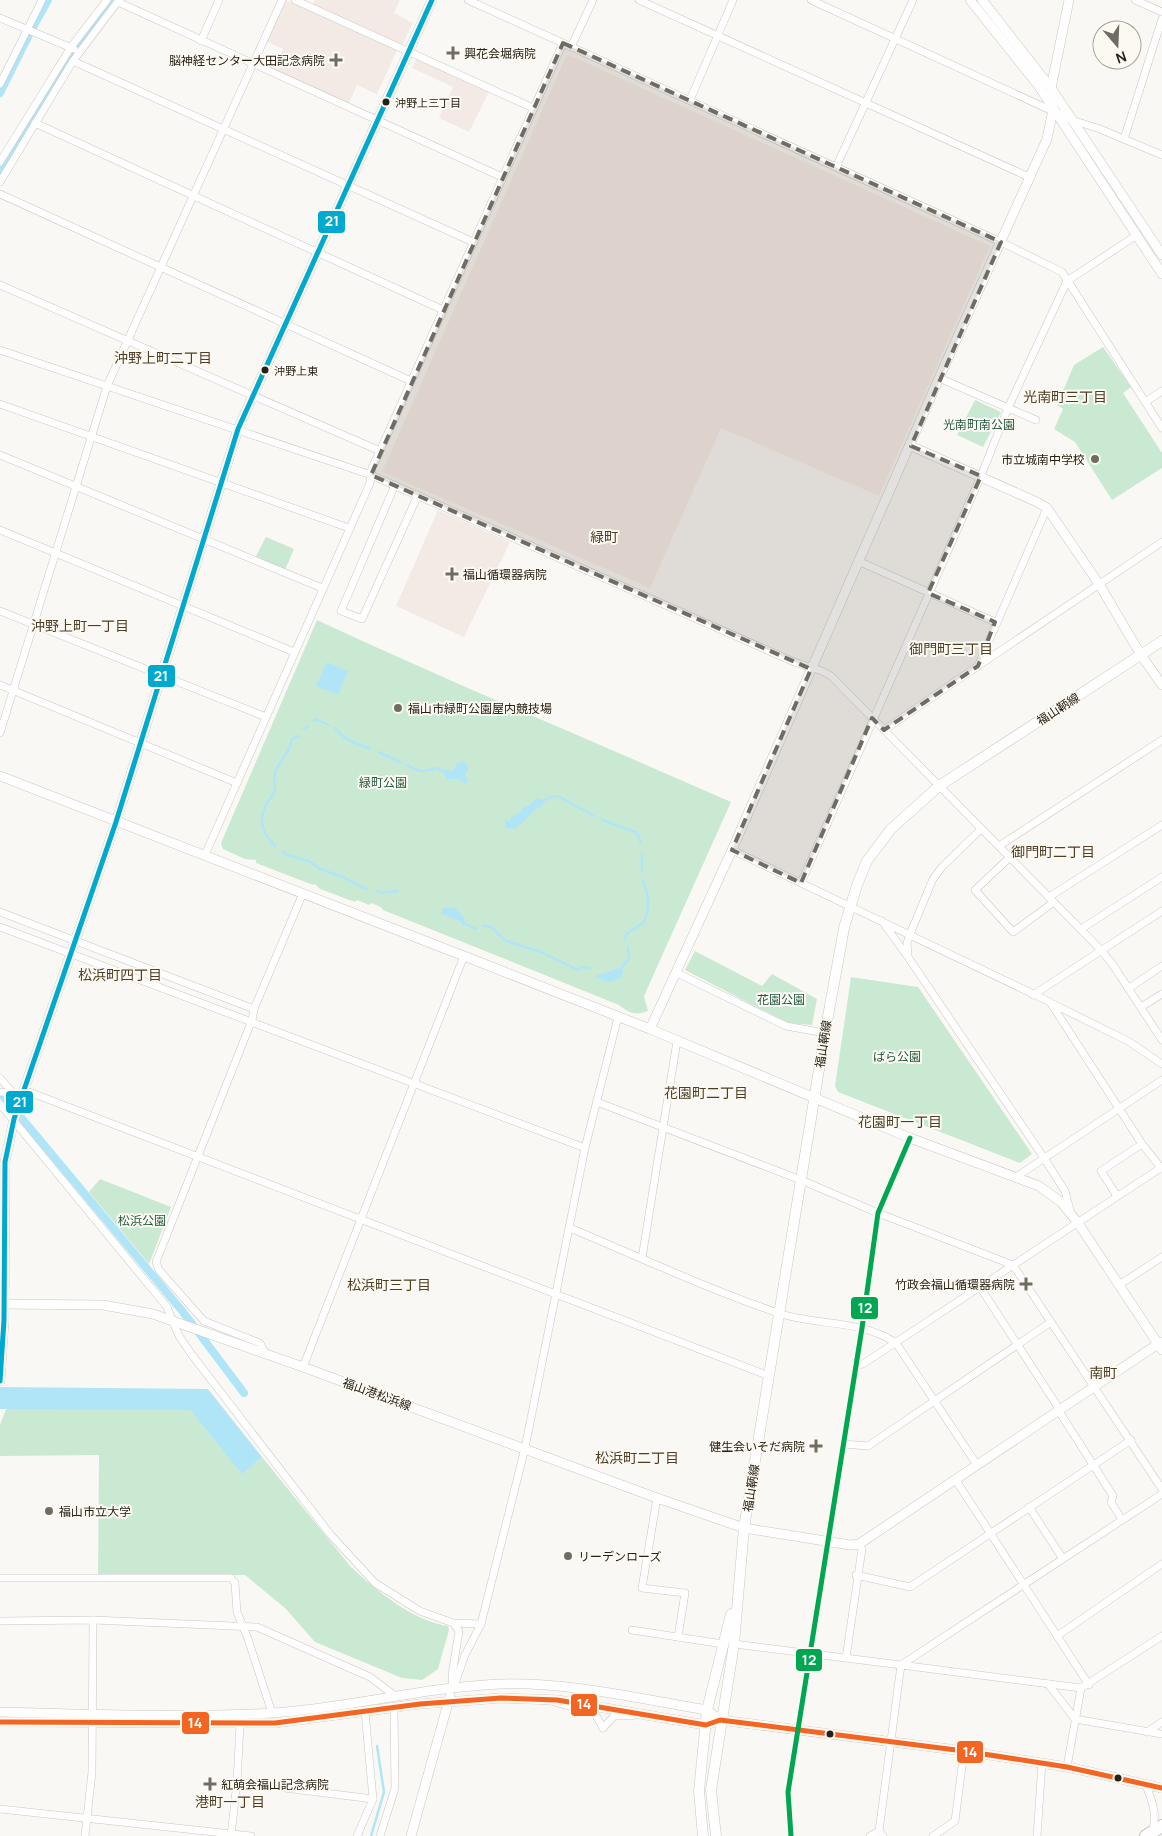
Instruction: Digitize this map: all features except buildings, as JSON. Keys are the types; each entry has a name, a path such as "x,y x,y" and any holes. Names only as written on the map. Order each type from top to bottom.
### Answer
{"main road":[{"name":"福山鞆線","path":"716,1836 711,1790 720,1720 734,1644 736,1596 744,1528 825,1033 844,928 862,872 874,850 898,822 940,786 1162,641"},
{"name":"福山鞆線","path":"704,1836 699,1791 707,1710 736,1596"}],"street":[{"path":"0,84 42,0"},
{"path":"0,162 107,0"},
{"path":"201,41 219,0"},
{"path":"0,733 107,386 282,0"},
{"path":"295,0 533,108"},
{"path":"0,1381 4,1320 1,1304 5,1162 19,1093 76,940 116,822 238,429 252,394 432,0"},
{"path":"468,0 1001,242 1062,272 1162,428"},
{"path":"571,47 593,0"},
{"path":"639,0 1029,177"},
{"path":"690,100 733,0"},
{"path":"811,0 1072,120 1124,138 1162,155"},
{"path":"836,167 913,0"},
{"path":"970,0 1038,85 1162,274"},
{"path":"982,0 1051,88 1162,255"},
{"path":"650,1029 732,850 911,446 939,378 1047,139 1053,110 1051,88 1069,0"},
{"path":"1135,0 1162,12"},
{"path":"0,181 73,61 75,49 119,1 201,41 502,177"},
{"path":"0,18 75,49"},
{"path":"1124,138 1162,20"},
{"path":"205,855 370,483 380,450 563,43"},
{"path":"73,61 473,242"},
{"path":"35,123 443,310"},
{"path":"0,194 411,381"},
{"path":"801,882 872,718 981,476 1008,408 1067,281 1136,235"},
{"path":"0,285 380,450"},
{"path":"0,350 371,475 794,662 831,676 1102,950 1162,1040"},
{"path":"939,378 1036,420"},
{"path":"1145,402 1162,391"},
{"path":"0,404 349,528"},
{"path":"911,446 981,476 1046,508 1099,584 1141,655 1162,685"},
{"path":"0,455 322,588"},
{"path":"395,485 341,611 362,620 418,495"},
{"path":"978,666 995,622 1046,508"},
{"path":"0,530 294,652"},
{"path":"884,730 1162,542"},
{"path":"858,562 995,622"},
{"path":"0,611 266,717"},
{"path":"0,685 237,783"},
{"path":"999,846 1162,740"},
{"path":"0,776 650,1029 910,1138 1016,1177 1051,1193 1075,1219 1161,1346 1095,1386 859,1544 862,1549 856,1575 846,1658"},
{"path":"1009,858 975,890 1013,932 1051,900 1162,825"},
{"path":"908,957 907,948 910,934 933,879 942,867 981,829"},
{"path":"732,850 880,919 1050,1002 1128,1041 1162,1064"},
{"path":"1081,929 1162,877"},
{"path":"265,1353 260,1343 204,1321 159,1270 156,1262 252,1020 254,1009 303,893"},
{"path":"1033,994 1162,911"},
{"path":"0,912 254,1009"},
{"path":"880,919 908,957 1044,1158 1065,1191 1075,1219"},
{"path":"0,927 414,1081 585,1148"},
{"path":"303,1367 359,1219 464,956"},
{"path":"1129,988 1162,966"},
{"path":"677,973 786,1026 825,1033"},
{"path":"1141,1007 1162,994"},
{"path":"856,1366 863,1364 896,1343 1013,1265 1075,1219 1162,1168 1142,1144 1050,1002"},
{"path":"411,1836 448,1702 465,1655 481,1624 525,1448 585,1148 618,1017"},
{"path":"642,1258 677,1041"},
{"path":"0,1078 19,1093"},
{"path":"1016,1177 1118,1107 1162,1080"},
{"path":"0,1092 19,1093 197,1155 769,1376"},
{"path":"597,1102 802,1180 878,1213 1013,1265 1162,1489"},
{"path":"0,1104 167,1307 173,1322 192,1355 330,1534 375,1583 420,1611 453,1623 481,1624"},
{"path":"791,1836 788,1822 788,1792 844,1444 878,1213 910,1138"},
{"path":"1117,1196 1101,1171 1142,1144"},
{"path":"570,1228 780,1314 862,1328 896,1343 977,1465"},
{"path":"1119,1285 1162,1257"},
{"path":"980,1287 1113,1496 1111,1502 1122,1520"},
{"name":"福山港松浜線","path":"1,1304 103,1305 153,1314 744,1528 828,1543 859,1544"},
{"path":"844,1444 868,1446 1016,1343 1051,1322"},
{"path":"856,1575 910,1587 1131,1440"},
{"path":"955,1479 1089,1685"},
{"path":"870,1836 881,1833 901,1665 1162,1494"},
{"path":"658,1498 642,1588 685,1593 678,1637"},
{"path":"1029,1507 1063,1559"},
{"path":"1057,1636 1162,1564"},
{"path":"0,1578 231,1578 235,1583 236,1612 272,1713"},
{"path":"85,1836 92,1772 93,1620"},
{"path":"0,1621 93,1620 257,1627 370,1677 394,1695"},
{"path":"453,1623 459,1631 452,1675 453,1689"},
{"path":"632,1630 723,1644"},
{"path":"734,1644 1081,1688 1089,1685 1162,1636"},
{"path":"0,1722 272,1713 322,1708 394,1695 501,1684 558,1686 707,1710 720,1720"},
{"path":"1048,1684 1075,1719 1162,1734"},
{"path":"1067,1767 1081,1688"},
{"path":"0,1712 240,1724 275,1723 448,1702 501,1698 547,1700 706,1725 720,1720 964,1751 1067,1767 1162,1788"},
{"path":"547,1700 596,1714 603,1728 614,1716 660,1717"},
{"path":"380,1836 395,1788 394,1708"},
{"path":"357,1836 373,1799 365,1712"},
{"path":"1147,1732 1162,1722"},
{"path":"231,1835 237,1782 240,1724"},
{"path":"933,1836 955,1821 964,1751"},
{"path":"1037,1836 1042,1763"},
{"path":"237,1782 373,1799"},
{"path":"1146,1785 1156,1811 1153,1832"},
{"path":"0,1809 251,1836"}],"highlighted area":[{"path":"563,43 1001,242 911,446 981,476 928,593 995,622 978,666 884,730 872,718 801,883 732,850 811,669 371,475"}],"shaded area":[{"name":"脳神経センター大田記念病院","path":"285,0 397,50 377,94 357,85 349,103 274,69 283,49 266,41"},
{"path":"315,0 400,0 394,13 413,23 402,45 313,4"},
{"path":"567,54 990,246 879,496 721,428 650,588 382,472"},
{"path":"417,58 489,92 469,132 439,118 453,87 412,68"},
{"name":"福山循環器病院","path":"438,510 510,542 464,637 396,606"}],"green space":[{"path":"1103,347 1131,387 1123,393 1162,453 1162,468 1112,500 1075,442 1054,429 1063,409 1057,405 1074,365"},
{"name":"光南町南公園","path":"975,400 1001,412 983,447 957,435"},
{"path":"266,537 294,549 285,570 256,556"},
{"name":"緑町公園","path":"317,620 472,690 731,802 644,996 648,1011 639,1013 629,1012 619,1005 383,910 381,907 357,900 355,902 320,889 315,884 313,885 256,863 256,860 245,859 223,849 221,843"},
{"name":"花園公園","path":"695,951 762,986 772,974 817,999 812,1025 788,1023 685,970"},
{"name":"ばら公園","path":"851,977 918,987 1032,1154 1020,1163 838,1092 835,1086"},
{"name":"松浜公園","path":"100,1179 171,1207 149,1264 89,1192"},
{"path":"6,1409 190,1410 242,1473 262,1457 351,1567 396,1604 422,1618 448,1626 449,1630 438,1669 422,1680 402,1678 315,1642 285,1608 245,1575 98,1575 99,1455 0,1456 0,1425"}],"water":[{"path":"327,662 348,671 338,695 316,686"},
{"path":"463,761 468,765 465,775 469,782 465,784 458,779 447,779 443,772 444,769 453,771 457,763"},
{"path":"537,798 545,801 540,808 537,807 515,829 505,828 505,819 508,821 519,812 521,813 521,809 530,805"},
{"path":"454,907 464,917 465,924 463,925 460,921 441,914 443,908"},
{"path":"620,968 623,970 621,978 613,981 606,981 595,976"},
{"path":"0,1387 208,1389 262,1457 242,1474 190,1410 0,1409"}],"waterway":[{"path":"33,27 48,0"},
{"path":"0,172 78,46 114,0"},
{"path":"0,93 29,35"},
{"path":"314,721 316,719 328,725"},
{"path":"304,729 308,726"},
{"path":"335,728 346,739 370,749"},
{"path":"275,846 264,831 262,820 264,809 275,790 274,781 277,768 287,753 292,739 299,736"},
{"path":"378,752 400,762"},
{"path":"407,765 421,771 436,768 444,772"},
{"path":"543,801 553,796 560,797 594,816"},
{"path":"602,820 637,833 641,843"},
{"path":"283,852 287,855 309,861 320,869 343,877 366,889"},
{"path":"642,854 642,872"},
{"path":"626,939 625,936 644,921 648,911 648,900 643,881"},
{"path":"376,890 381,893 397,891"},
{"path":"463,923 476,929"},
{"path":"483,926 491,927 506,941 541,952 578,970 582,967 589,968"},
{"path":"619,971 629,958 628,947"},
{"path":"0,1092 183,1312 244,1393"},
{"path":"371,1836 384,1792 377,1746"}],"transit line":[{"name":"21","path":"0,1381 4,1320 5,1162 14,1119 116,822 238,429 432,0"},
{"name":"12","path":"791,1836 788,1792 862,1328 878,1213 910,1138"},
{"name":"14","path":"0,1722 275,1723 420,1704 501,1698 557,1700 706,1725 720,1720 964,1751 1067,1767 1162,1788"}],"place":[{"name":"興花会堀病院","path":"453,53"},
{"name":"脳神経センター大田記念病院","path":"336,60"},
{"name":"沖野上三丁目","path":"386,102"},
{"name":"沖野上東","path":"265,370"},
{"name":"市立城南中学校","path":"1095,459"},
{"name":"福山循環器病院","path":"452,574"},
{"name":"福山市緑町公園屋内競技場","path":"398,708"},
{"name":"竹政会福山循環器病院","path":"1026,1284"},
{"name":"健生会いそだ病院","path":"816,1446"},
{"name":"福山市立大学","path":"49,1511"},
{"name":"リーデンローズ","path":"568,1556"},
{"name":"紅萌会福山記念病院","path":"210,1784"}],"district":[{"name":"沖野上町二丁目","path":"163,357"},
{"name":"光南町三丁目","path":"1065,396"},
{"name":"緑町","path":"604,536"},
{"name":"沖野上町一丁目","path":"80,625"},
{"name":"御門町三丁目","path":"951,648"},
{"name":"御門町二丁目","path":"1053,851"},
{"name":"松浜町四丁目","path":"120,974"},
{"name":"花園町二丁目","path":"706,1092"},
{"name":"花園町一丁目","path":"900,1121"},
{"name":"松浜町三丁目","path":"389,1284"},
{"name":"南町","path":"1103,1372"},
{"name":"松浜町二丁目","path":"637,1457"},
{"name":"港町一丁目","path":"230,1801"}]}
